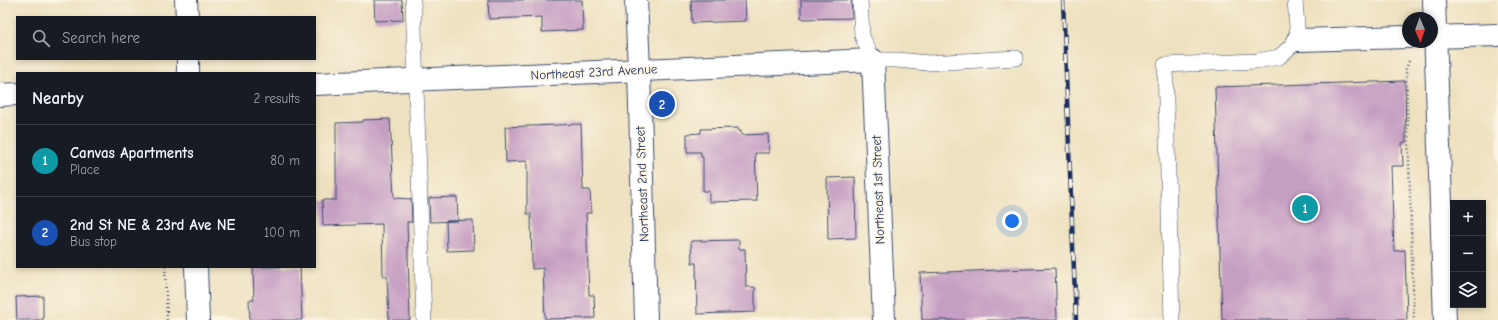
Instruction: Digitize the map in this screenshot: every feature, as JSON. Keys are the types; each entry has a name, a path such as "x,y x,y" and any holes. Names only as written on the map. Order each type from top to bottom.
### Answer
{"street":[{"path":"186,0 187,16"},
{"name":"Northeast 2nd Street","path":"636,0 646,320"},
{"path":"1434,0 1434,12"},
{"path":"1438,37 1498,34"},
{"path":"1298,40 1402,38"},
{"path":"1434,48 1445,320"},
{"path":"188,60 188,72"},
{"name":"Northeast 23rd Avenue","path":"316,84 873,60"},
{"name":"Northeast 1st Street","path":"873,60 884,320"},
{"path":"0,95 16,94"},
{"path":"196,268 198,320"}],"lane":[{"path":"413,0 424,320"},
{"path":"860,0 862,36 873,60 897,60 928,63 1016,58"},
{"path":"1172,320 1165,65 1257,61 1279,57 1298,40 1295,0"}],"path":[{"path":"1410,59 1406,69 1414,320"},
{"path":"165,268 167,320"}],"building":[{"path":"374,0 402,0 403,20 375,21"},
{"path":"488,0 582,0 583,30 542,32 542,17 489,19"},
{"path":"691,0 745,0 746,21 692,23"},
{"path":"801,0 851,0 852,18 801,19"},
{"path":"1405,81 1406,142 1402,143 1403,166 1391,166 1394,251 1405,250 1407,320 1222,320 1215,87"},
{"path":"390,119 394,198 411,199 412,222 407,222 410,320 389,320 387,276 383,276 382,224 323,226 322,200 336,200 336,123"},
{"path":"581,124 583,190 590,190 591,213 586,213 589,295 594,295 595,318 545,319 543,268 532,269 531,214 527,214 527,161 506,162 505,127"},
{"path":"738,128 738,131 741,131 741,135 768,134 769,153 755,153 757,201 709,202 709,191 703,191 703,157 701,157 701,152 687,152 687,134 701,133 701,129"},
{"path":"855,177 856,238 828,239 827,178"},
{"path":"457,197 458,221 430,222 429,198"},
{"path":"473,220 474,250 447,251 446,221"},
{"path":"739,240 739,249 745,249 746,287 755,287 755,312 697,314 696,263 692,263 691,241"},
{"path":"253,268 300,268 302,320 250,320 249,300 254,300"},
{"path":"1055,268 1057,320 922,320 920,273"},
{"path":"43,296 43,320 17,320 16,297"}],"railway":[{"path":"1063,0 1076,320"}],"place":[{"name":"2nd St NE & 23rd Ave NE","path":"662,104"},
{"name":"Canvas Apartments","path":"1305,208"}]}
